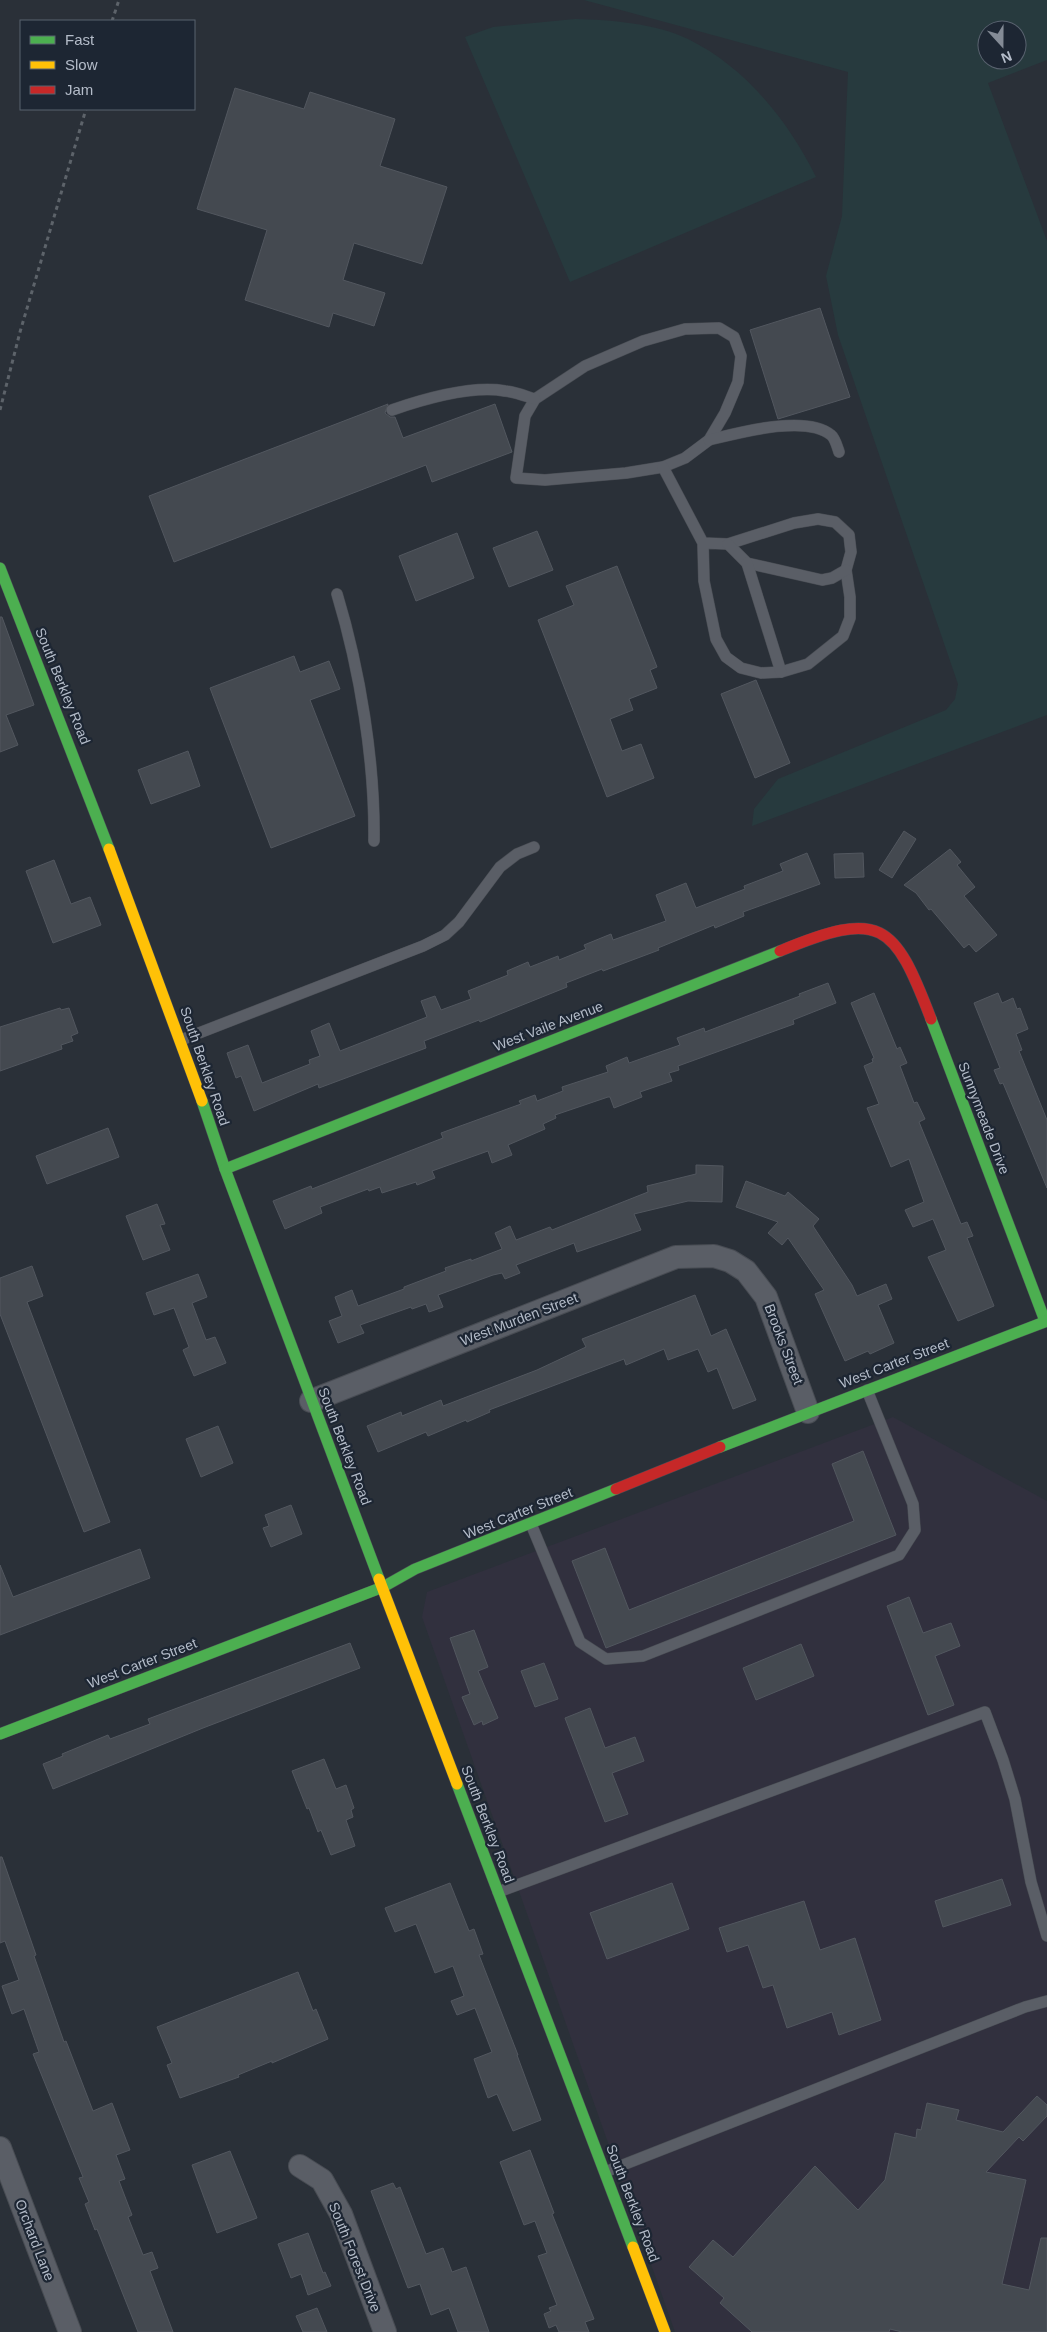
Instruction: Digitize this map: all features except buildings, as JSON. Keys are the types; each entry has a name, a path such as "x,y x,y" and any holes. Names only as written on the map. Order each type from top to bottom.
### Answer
{"street":[{"name":"South Berkley Road","path":"0,568 86,786 181,1040 311,1401 665,2332"},
{"name":"West Vaile Avenue","path":"226,1169 845,928 865,927 883,933"},
{"name":"Sunnymeade Drive","path":"883,933 903,952 913,972 1046,1321"},
{"name":"West Murden Street","path":"311,1401 676,1257 714,1256 730,1260"},
{"name":"Brooks Street","path":"730,1260 746,1271 766,1297 808,1412"},
{"name":"West Carter Street","path":"0,1734 383,1587 415,1569 808,1412 1046,1321"},
{"name":"Orchard Lane","path":"0,2148 70,2332"},
{"name":"South Forest Drive","path":"300,2166 322,2180 340,2214 385,2332"}],"lane":[{"path":"718,328 734,337 741,356 738,382 725,413 709,440 685,458 663,467 626,473 545,480 516,478 525,416 535,399 584,366 643,341 685,329 718,328"},
{"path":"392,410 419,401 470,391 504,390 535,399"},
{"path":"709,440 778,427 807,426 823,430 833,436 839,452"},
{"path":"663,467 703,543 704,581 716,639 726,657 742,668 761,673 781,672 808,664 843,636 850,618 850,597 846,570 851,552 849,535 835,522 818,519 794,523 728,544 703,543"},
{"path":"728,544 747,563 781,672"},
{"path":"747,563 822,580 832,578 846,570"},
{"path":"337,594 350,642 364,719 374,803 374,841"},
{"path":"181,1040 423,946 445,935 459,922 500,867 517,854 534,847"},
{"path":"531,1524 580,1642 606,1660 643,1656 899,1555 915,1530 913,1504 867,1390"},
{"path":"498,1892 985,1712 1004,1760 1015,1799 1031,1882 1047,1936"},
{"path":"605,2172 1025,2007 1047,2001"}],"path":[{"path":"112,20 119,0"},
{"path":"0,410 20,332 86,110"}],"shaded area":[{"path":"893,1417 1047,1501 1047,2332 675,2332 422,1617 427,1592"}],"green space":[{"path":"584,0 1047,0 1047,60 1027,68 1027,20 977,20 977,70 1021,70 988,83 1047,241 1047,715 752,826 754,809 778,779 946,710 955,699 958,684 838,335 826,276 842,216 848,72"},
{"path":"575,19 603,20 661,29 688,39 709,51 728,64 763,97 792,135 816,177 570,282 465,37 493,27"}],"traffic: fast":[{"path":"0,568 109,849"},
{"path":"225,1169 780,951"},
{"path":"931,1019 1045,1321"},
{"path":"202,1101 225,1169 379,1579"},
{"path":"720,1447 1047,1321"},
{"path":"0,1734 383,1587 415,1569 616,1489"},
{"path":"457,1784 633,2247"}],"traffic: slow":[{"path":"109,849 202,1101"},
{"path":"379,1579 457,1784"},
{"path":"633,2247 665,2332"}],"traffic: jam":[{"path":"780,951 841,930 862,928 880,933 894,944 906,962 931,1019"},
{"path":"616,1489 720,1447"}]}
